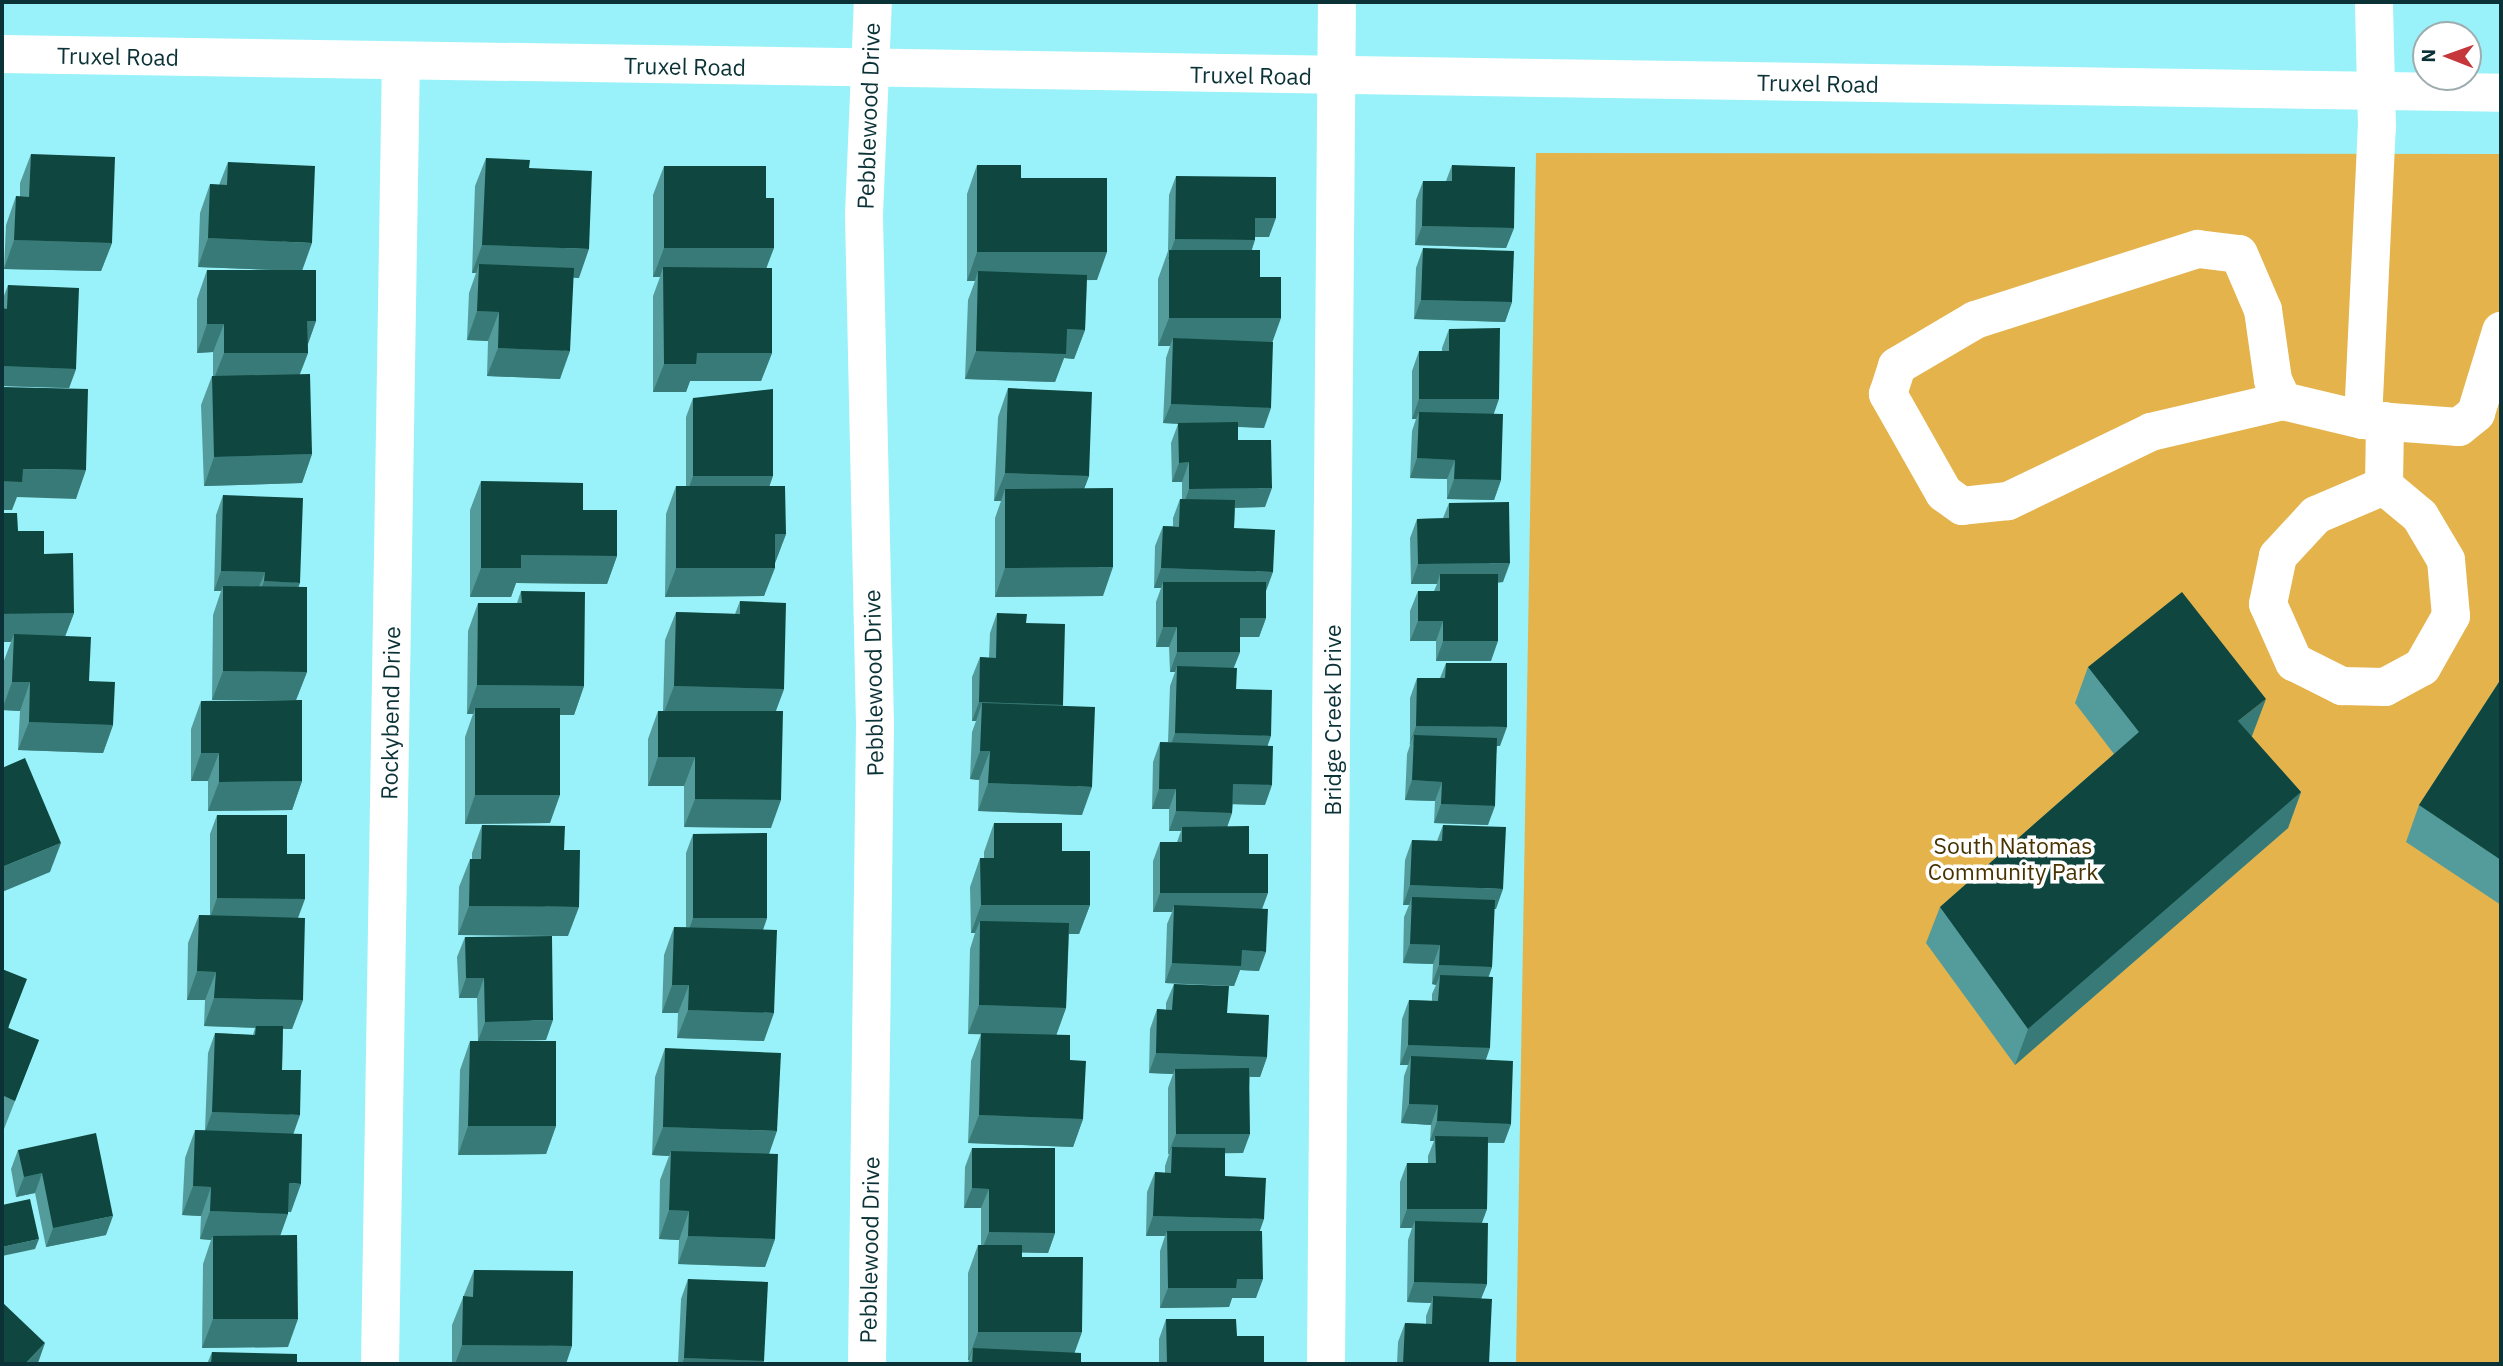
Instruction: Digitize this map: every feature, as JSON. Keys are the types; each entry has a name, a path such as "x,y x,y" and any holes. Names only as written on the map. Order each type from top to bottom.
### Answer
{"street":[{"name":"Pebblewood Drive","path":"867,1364 875,724 864,214 873,2"},
{"name":"Bridge Creek Drive","path":"1326,1364 1337,2"},
{"path":"2374,2 2374,420 2384,486 2420,516 2446,560 2451,617 2423,667 2385,687 2342,687 2294,662 2268,604 2278,556 2316,515 2384,486"},
{"name":"Truxel Road","path":"2,54 2501,93"},
{"name":"Rockybend Drive","path":"380,1364 401,61"},
{"path":"2283,401 2273,380 2263,310 2239,254 2198,249 1975,320 1897,366 1888,394 1944,493 1962,506 2008,501 2151,432 2283,401 2374,420 2459,427 2489,420 2501,331"}],"green space":[{"name":"South Natomas Community Park","path":"1536,153 2501,154 2501,1364 1516,1364"}],"building":[{"path":"31,154 115,157 112,243 14,240 16,196 29,197"},
{"path":"486,158 530,160 529,168 592,171 589,249 482,245"},
{"path":"228,162 315,166 312,243 208,238 210,184 227,185"},
{"path":"977,165 1021,165 1021,178 1107,178 1107,252 977,252"},
{"path":"1452,165 1515,167 1514,228 1422,226 1423,181 1452,181"},
{"path":"664,166 766,166 766,198 774,198 774,248 664,248"},
{"path":"1176,176 1276,177 1276,218 1255,218 1255,240 1175,239"},
{"path":"1423,248 1514,251 1512,302 1421,300"},
{"path":"1169,250 1260,250 1260,277 1281,277 1281,318 1169,318"},
{"path":"479,264 574,268 570,351 498,348 499,312 477,311"},
{"path":"663,267 772,268 772,353 697,353 696,364 664,364"},
{"path":"207,270 316,270 316,321 307,321 308,353 224,353 224,324 207,324"},
{"path":"978,271 1087,275 1085,330 1067,329 1066,354 976,351"},
{"path":"8,285 79,288 76,369 2,366 2,308 7,309"},
{"path":"1500,328 1499,399 1419,399 1419,351 1449,351 1449,329"},
{"path":"1173,338 1273,342 1271,408 1171,404"},
{"path":"310,374 312,454 214,457 212,376"},
{"path":"2,387 88,389 86,470 23,469 22,482 2,481"},
{"path":"1008,388 1092,392 1089,476 1005,473"},
{"path":"773,389 773,476 693,476 693,398"},
{"path":"1419,412 1503,414 1501,480 1454,479 1455,460 1417,458"},
{"path":"1238,422 1238,440 1271,440 1272,488 1189,489 1189,462 1179,463 1178,423"},
{"path":"481,481 583,483 583,510 617,510 617,556 521,555 521,568 481,568"},
{"path":"676,486 785,486 786,534 775,534 775,568 676,568"},
{"path":"1113,488 1113,567 1005,568 1005,489"},
{"path":"223,495 303,498 300,583 264,581 265,572 221,571"},
{"path":"1180,499 1235,500 1234,528 1275,530 1273,572 1161,568 1163,526 1179,527"},
{"path":"1509,502 1510,563 1418,564 1417,519 1449,518 1449,503"},
{"path":"2,513 17,513 18,531 44,531 44,554 73,553 74,613 2,614"},
{"path":"1440,574 1498,574 1498,641 1443,641 1443,621 1418,621 1418,591 1440,591"},
{"path":"1163,582 1266,582 1266,618 1240,618 1240,652 1177,652 1177,627 1163,627"},
{"path":"223,586 307,587 307,672 223,671"},
{"path":"521,591 585,592 584,686 477,685 478,603 522,603"},
{"path":"2182,592 2266,699 2238,721 2301,792 2028,1029 1940,907 2139,732 2088,667"},
{"path":"740,601 786,603 784,689 674,686 676,612 740,614"},
{"path":"997,613 1027,614 1026,623 1065,624 1063,705 979,702 980,657 996,658"},
{"path":"14,634 91,637 89,681 115,682 113,725 29,722 30,682 12,682"},
{"path":"1446,663 1507,663 1507,727 1416,726 1417,678 1445,678"},
{"path":"1177,666 1237,668 1236,689 1272,690 1271,736 1175,733"},
{"path":"2501,679 2501,860 2419,805"},
{"path":"302,700 302,781 219,782 219,753 201,753 201,701"},
{"path":"982,703 1095,707 1092,787 988,783 990,751 980,751"},
{"path":"475,708 560,708 560,795 475,795"},
{"path":"658,711 783,711 781,800 695,799 695,757 658,757"},
{"path":"1414,735 1497,738 1495,806 1441,804 1442,782 1412,780"},
{"path":"1160,742 1273,746 1272,785 1233,784 1232,813 1176,811 1176,789 1159,789"},
{"path":"25,758 61,843 2,867 2,768"},
{"path":"217,815 287,815 287,854 305,854 305,899 217,898"},
{"path":"994,823 1062,823 1062,851 1090,851 1090,905 981,905 980,858 994,858"},
{"path":"482,825 565,826 564,850 580,850 579,907 469,906 470,859 481,859"},
{"path":"1443,825 1506,827 1503,889 1410,885 1412,840 1442,841"},
{"path":"1249,826 1249,854 1268,854 1268,893 1160,893 1160,842 1182,842 1182,827"},
{"path":"767,833 767,918 693,918 693,834"},
{"path":"1412,897 1495,900 1492,967 1439,965 1440,945 1410,944"},
{"path":"1174,905 1268,909 1266,952 1242,950 1241,966 1172,963"},
{"path":"199,915 305,918 303,1000 214,998 216,972 197,971"},
{"path":"980,921 1069,923 1066,1008 979,1005"},
{"path":"674,927 777,930 774,1013 688,1010 689,985 672,985"},
{"path":"552,936 553,1020 485,1022 484,978 466,978 465,937"},
{"path":"2,969 27,979 8,1028 39,1040 15,1101 2,1095"},
{"path":"1440,975 1493,977 1490,1048 1408,1045 1409,1000 1438,1001"},
{"path":"1174,984 1229,986 1227,1013 1269,1015 1267,1057 1156,1053 1157,1009 1172,1010"},
{"path":"256,1026 283,1026 282,1070 301,1070 300,1115 212,1112 215,1033 255,1035"},
{"path":"981,1033 1070,1035 1070,1060 1086,1061 1083,1119 979,1115"},
{"path":"470,1041 556,1041 556,1126 468,1126"},
{"path":"665,1048 781,1053 777,1131 663,1127"},
{"path":"1411,1056 1513,1061 1511,1124 1437,1121 1438,1105 1409,1104"},
{"path":"1249,1068 1250,1134 1176,1134 1175,1069"},
{"path":"195,1130 302,1134 301,1184 289,1183 288,1214 210,1211 211,1187 193,1186"},
{"path":"96,1133 113,1216 53,1228 42,1173 24,1177 18,1150"},
{"path":"1435,1136 1488,1137 1487,1209 1407,1209 1407,1163 1436,1163"},
{"path":"1172,1147 1225,1148 1225,1176 1266,1178 1264,1219 1153,1216 1155,1172 1171,1173"},
{"path":"972,1148 1055,1148 1055,1233 989,1232 989,1189 972,1188"},
{"path":"671,1151 778,1154 775,1239 688,1236 689,1211 669,1210"},
{"path":"30,1199 39,1239 2,1247 2,1205"},
{"path":"1415,1221 1488,1223 1487,1284 1414,1282"},
{"path":"1167,1231 1262,1231 1263,1279 1237,1279 1236,1288 1168,1288"},
{"path":"297,1235 298,1319 213,1319 213,1236"},
{"path":"978,1245 1022,1245 1022,1257 1083,1257 1082,1332 978,1332"},
{"path":"474,1270 573,1271 572,1346 462,1345 463,1296 473,1297"},
{"path":"688,1279 768,1282 764,1361 684,1358"},
{"path":"1433,1296 1492,1299 1489,1364 1403,1364 1405,1323 1432,1324"},
{"path":"2,1302 45,1343 25,1364 2,1364"},
{"path":"1166,1319 1236,1319 1237,1336 1264,1336 1264,1364 1167,1364"},
{"path":"973,1348 1081,1353 1081,1364 972,1364"},
{"path":"212,1352 297,1354 297,1364 211,1364"}]}
